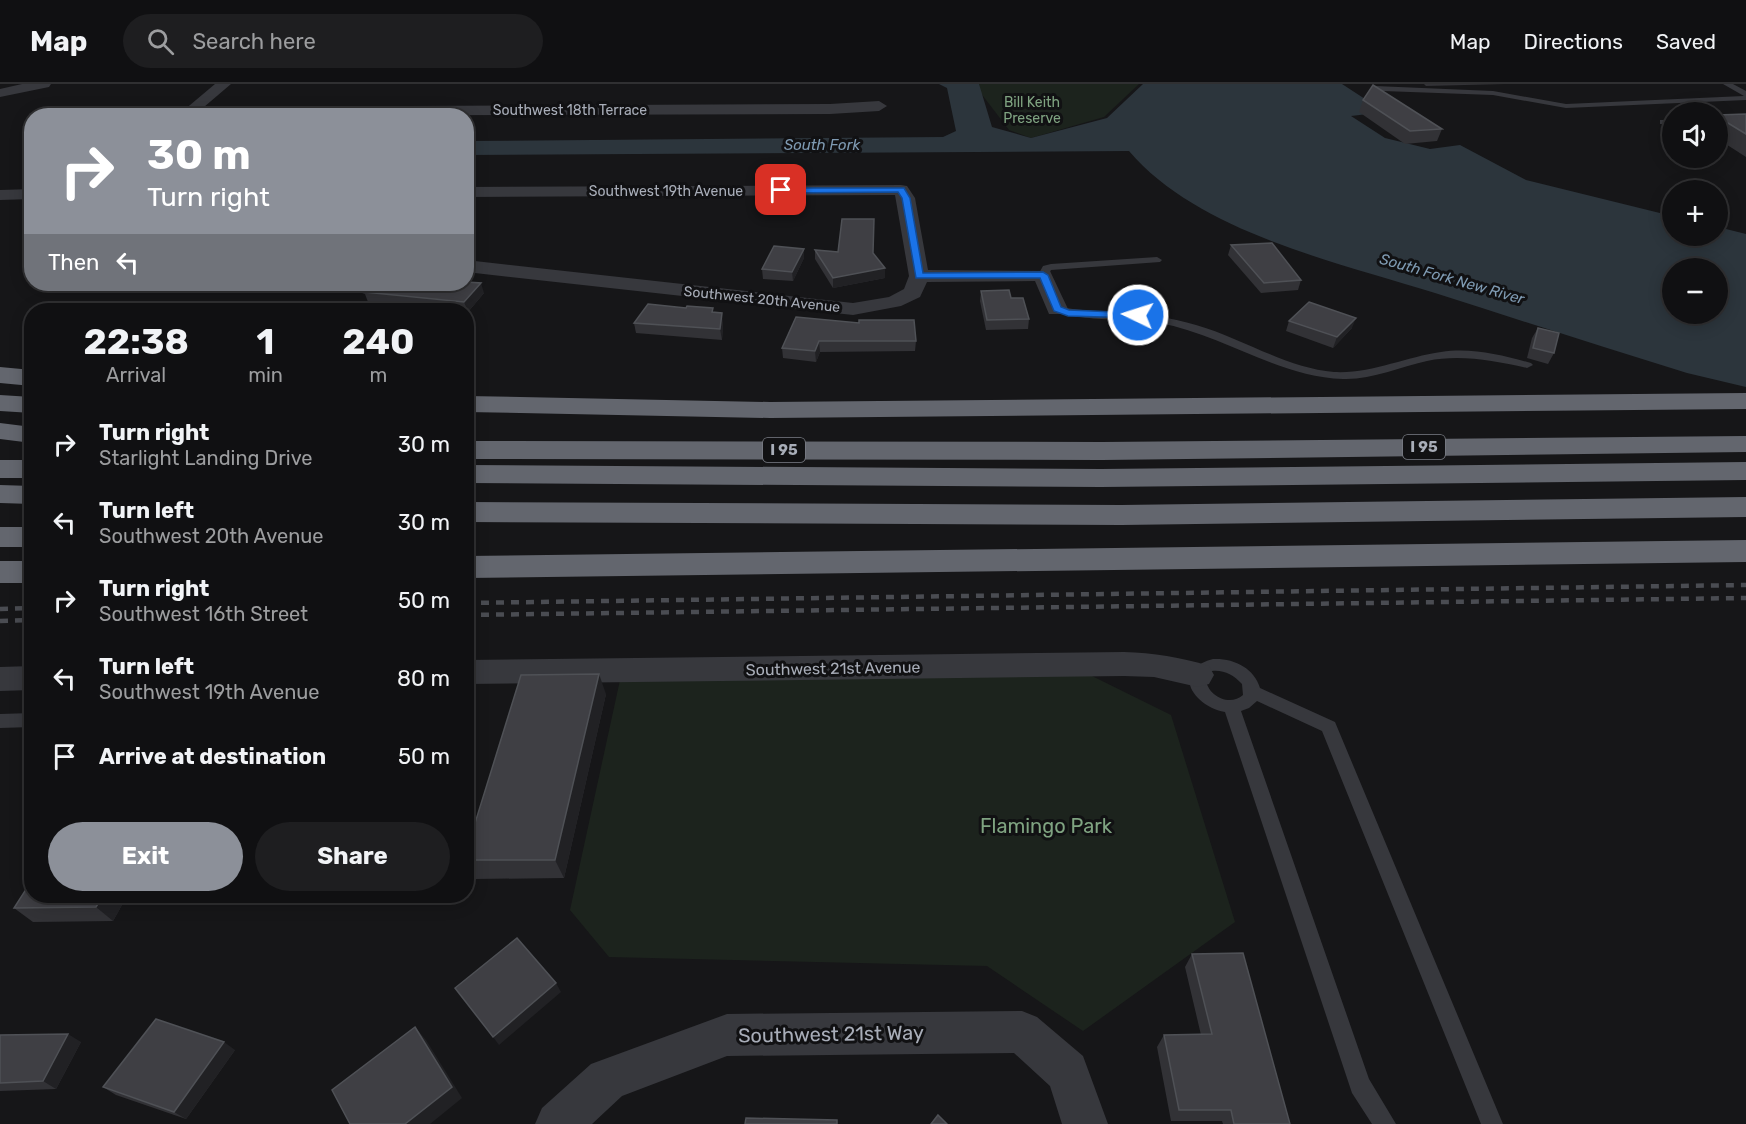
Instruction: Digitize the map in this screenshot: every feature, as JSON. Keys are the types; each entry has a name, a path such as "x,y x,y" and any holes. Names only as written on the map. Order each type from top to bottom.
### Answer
{"highway":[{"path":"0,375 24,377"},
{"path":"474,404 770,410 1746,401"},
{"path":"0,403 24,404"},
{"path":"474,419 640,418 770,410"},
{"path":"0,430 24,434"},
{"name":"I 95","path":"474,450 1102,451 1746,444"},
{"path":"0,446 24,447"},
{"path":"0,468 24,470"},
{"path":"474,474 1101,478 1746,471"},
{"path":"474,512 579,513 1119,506 1746,490"},
{"path":"0,495 24,495"},
{"path":"474,496 1119,506 1746,507"},
{"path":"0,506 24,506"},
{"path":"474,522 579,513"},
{"path":"0,537 24,537"},
{"path":"474,567 1746,551"},
{"path":"0,572 24,572"}],"street":[{"path":"0,93 44,84"},
{"path":"194,108 224,84"},
{"name":"Southwest 18th Terrace","path":"474,112 830,109 879,106"},
{"name":"Southwest 19th Avenue","path":"474,194 901,190 906,198 919,276"},
{"path":"0,195 24,194"},
{"name":"Southwest 20th Avenue","path":"474,268 854,309 894,302 913,293 919,276"},
{"path":"919,276 1043,275 1057,309"},
{"name":"Southwest 21st Avenue","path":"474,672 1124,664 1155,665 1198,675"},
{"path":"0,679 24,678"},
{"name":"Southwest 21st Way","path":"558,1124 607,1080 727,1035 1022,1032 1067,1072 1085,1124"}],"lane":[{"path":"1727,84 1746,96"},
{"path":"1398,105 1375,88 1493,93 1566,106 1662,102"},
{"path":"1667,102 1746,96"},
{"path":"1043,275 1047,268 1051,267 1157,260"},
{"path":"1057,309 1068,313 1138,315 1173,322 1211,333 1309,370 1331,375 1365,375 1444,355 1527,365"},
{"path":"1253,692 1247,703 1230,707 1212,702 1199,689 1198,675 1208,666 1225,665 1248,678 1253,692 1329,727 1492,1124"},
{"path":"1230,707 1360,1085 1385,1124"},
{"path":"0,721 24,720"}],"green space":[{"name":"Bill Keith Preserve","path":"979,84 1139,84 1104,117 1031,138 1009,130 980,92"},
{"name":"Flamingo Park","path":"1090,675 1171,715 1235,922 1083,1031 987,966 609,957 570,910 620,680"}],"water":[{"path":"939,84 979,84 992,127 1031,138 1107,118 1143,84 1342,84 1385,112 1351,116 1385,138 1430,149 1460,145 1526,180 1662,214 1662,246 1728,246 1728,230 1746,234 1746,387 1687,373 1271,241 1192,203 1158,179 1129,151 474,155 474,141 943,137 956,131 947,88"}],"building":[{"path":"1373,85 1442,129 1410,131 1363,100"},
{"path":"1746,114 1746,134 1728,123 1728,115"},
{"path":"842,219 874,219 873,253 885,268 833,278 815,250 838,252"},
{"path":"1272,243 1301,280 1264,283 1231,245"},
{"path":"774,246 804,249 792,272 762,269"},
{"path":"474,283 481,283 474,291"},
{"path":"1009,290 1011,298 1023,298 1029,319 987,320 981,291"},
{"path":"367,291 474,291 464,302 364,292"},
{"path":"1309,302 1356,318 1337,337 1289,321"},
{"path":"648,304 713,308 712,312 722,313 720,329 634,323"},
{"path":"796,317 859,323 859,320 914,320 916,341 819,341 815,351 782,348"},
{"path":"1538,328 1559,333 1554,353 1533,348"},
{"path":"599,674 555,860 474,860 474,826 521,675"},
{"path":"24,892 24,903 99,903 96,907 14,908"},
{"path":"517,938 556,983 493,1037 455,988"},
{"path":"1243,953 1290,1124 1234,1124 1231,1110 1179,1110 1164,1035 1212,1034 1192,954"},
{"path":"156,1019 224,1042 174,1112 103,1087"},
{"path":"415,1027 452,1087 405,1124 350,1124 332,1090"},
{"path":"68,1034 43,1081 0,1083 0,1035"},
{"path":"938,1115 947,1124 931,1124"},
{"path":"746,1118 837,1120 837,1124 745,1124"}],"railway":[{"path":"474,603 1746,585"},
{"path":"474,615 1746,598"},
{"path":"0,609 24,608"},
{"path":"0,621 24,620"}],"route":[{"path":"781,190 901,190 906,198 919,276 1043,275 1057,309 1068,313 1138,315"}],"water label":[{"name":"South Fork","path":"822,145"},
{"name":"South Fork New River","path":"1452,279"}]}
